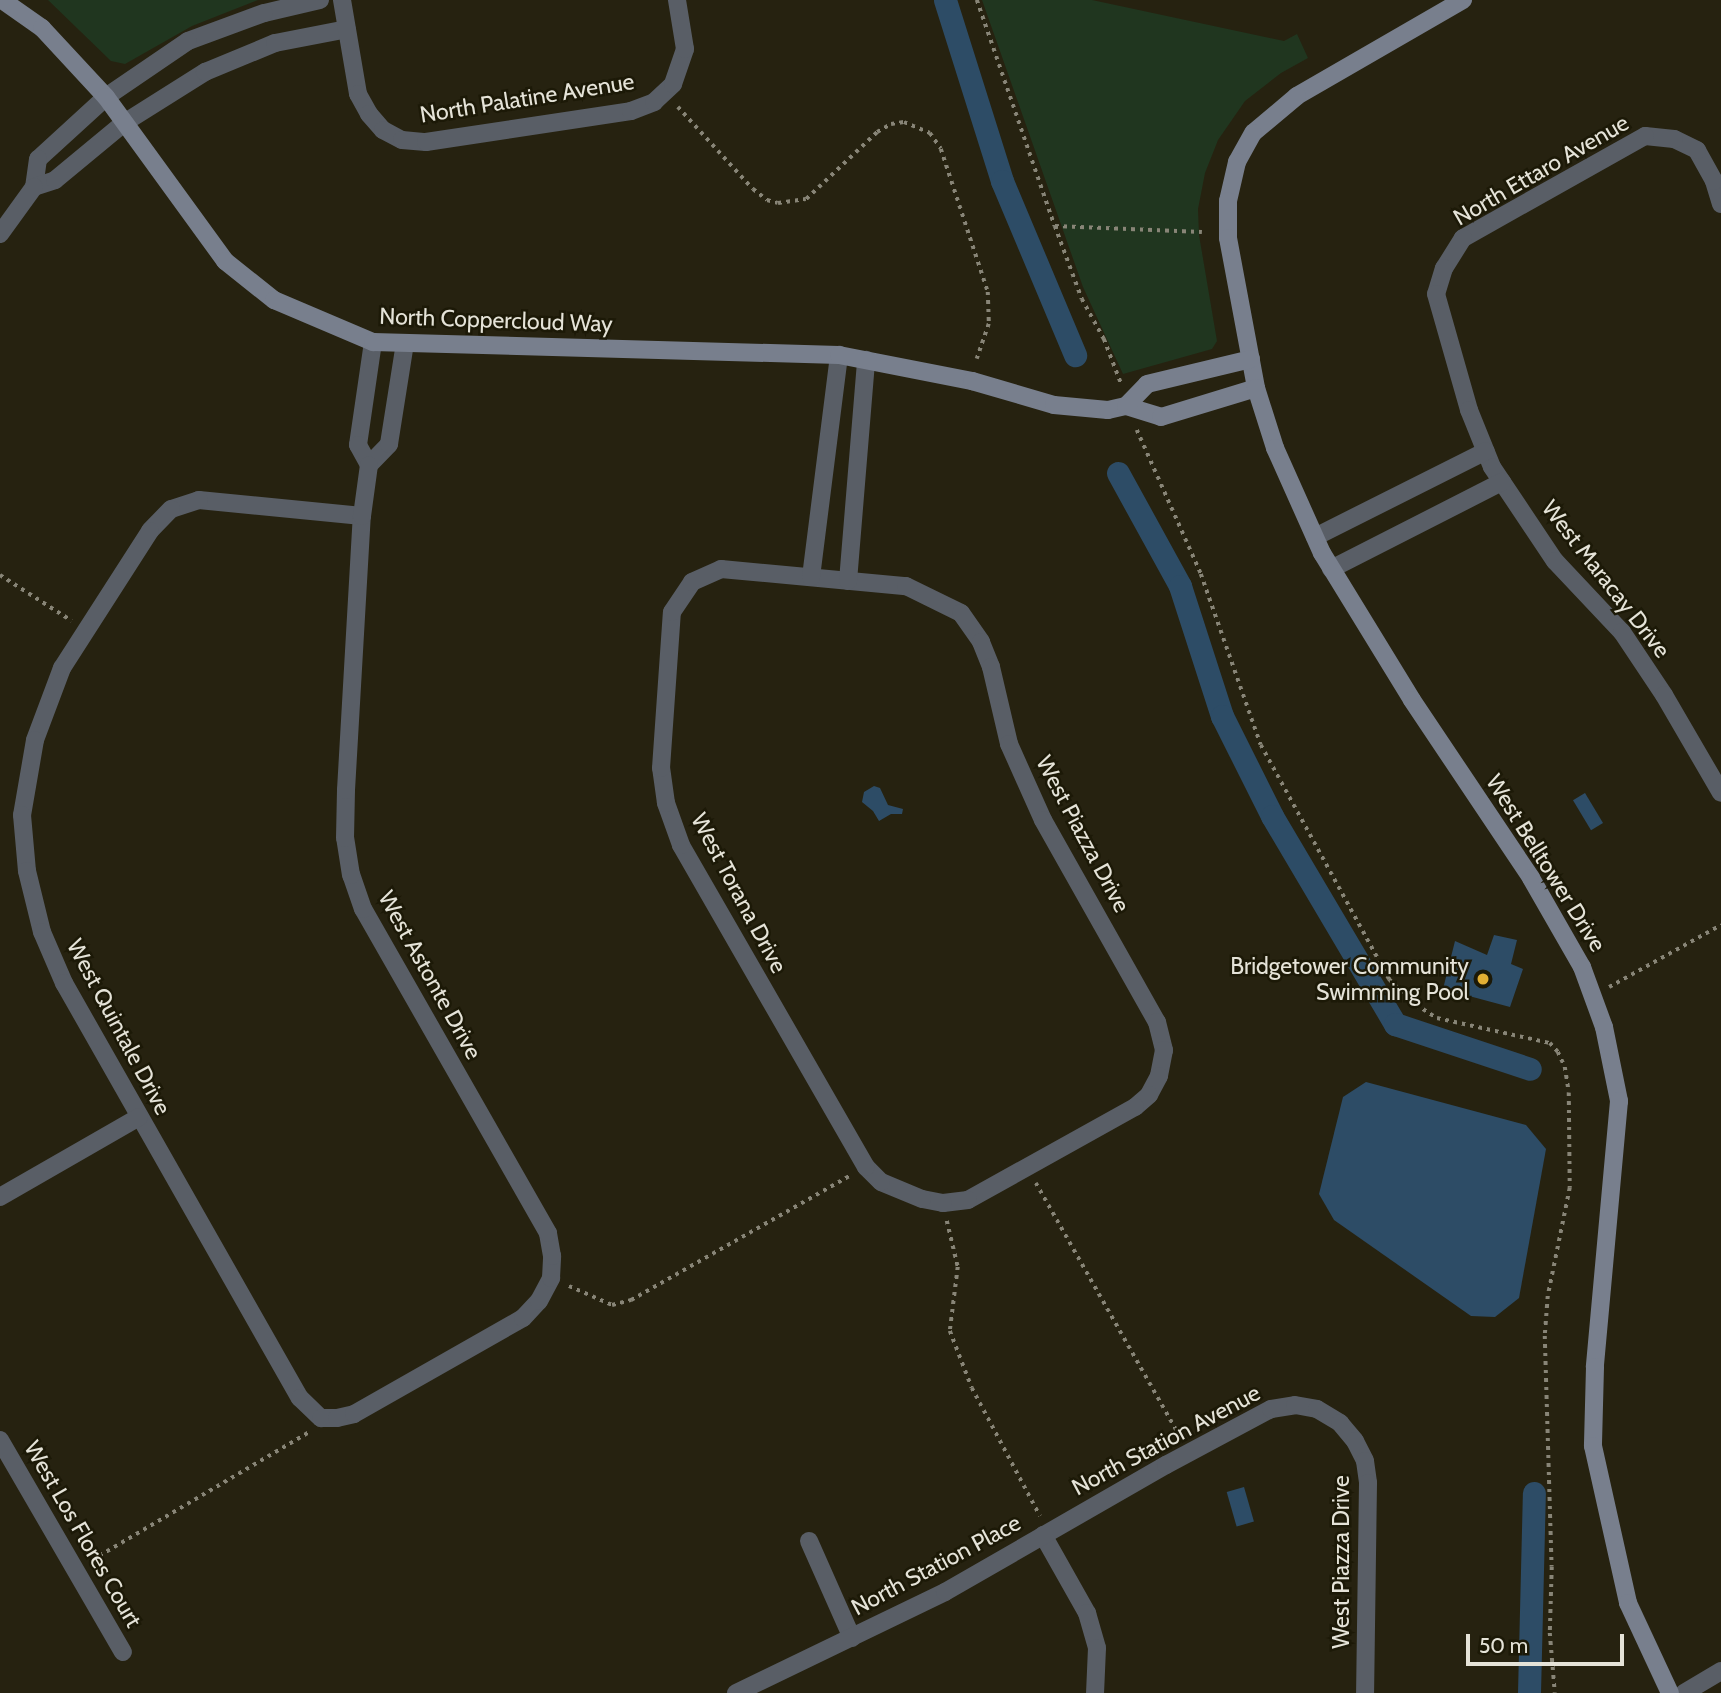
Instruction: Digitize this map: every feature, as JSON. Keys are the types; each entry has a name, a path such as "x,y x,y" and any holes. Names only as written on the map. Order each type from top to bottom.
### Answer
{"street":[{"name":"North Coppercloud Way","path":"2,0 42,28 106,97 225,261 274,300 373,342 839,355 972,381 1054,405 1108,410 1126,406 1161,417 1256,388"},
{"path":"0,234 34,187 38,159 106,97 188,41 264,13 320,0"},
{"path":"34,187 55,180 124,123 217,67 275,43 347,29 342,0"},
{"name":"North Palatine Avenue","path":"347,29 358,94 369,114 383,130 402,140 426,142 631,111 654,102 673,84 685,49 677,0"},
{"name":"West Belltower Drive","path":"1451,3 1297,96 1253,134 1237,162 1228,201 1227,231 1256,388 1275,448 1314,537 1412,700 1531,878 1583,967 1604,1027 1619,1101 1595,1367 1593,1446 1628,1603 1670,1693"},
{"name":"North Ettaro Avenue","path":"1444,268 1464,238 1645,136 1674,139 1697,150 1714,181 1721,204"},
{"name":"West Maracay Drive","path":"1444,268 1436,295 1469,410 1502,482 1555,561 1622,632 1664,695 1721,793"},
{"name":"West Astonte Drive","path":"373,342 358,445 369,465 362,516 346,790 345,838 351,875 363,909 548,1233 552,1256 551,1278"},
{"path":"369,465 389,444 405,343"},
{"path":"839,355 811,577 848,581 866,360"},
{"path":"1126,406 1147,384 1251,359"},
{"path":"1314,537 1486,451"},
{"path":"1331,569 1502,482"},
{"name":"West Quintale Drive","path":"321,1418 300,1398 64,983 42,932 27,871 22,814 35,740 62,668 150,531 172,509 199,500 362,516"},
{"name":"West Torana Drive","path":"811,577 721,569 692,582 672,612 661,768 666,803 681,845 866,1167 881,1182 898,1191 943,1203"},
{"name":"West Piazza Drive","path":"848,581 906,586 961,613 981,642 991,667 1009,744 1043,820 1157,1022 1164,1050 1159,1076 1149,1095 1135,1107 1027,1167"},
{"path":"0,1197 138,1117"},
{"path":"943,1203 968,1200 1027,1167"},
{"path":"321,1418 354,1414 523,1318 539,1301 551,1278"},
{"name":"North Station Avenue","path":"1043,1535 1271,1409 1295,1405 1317,1409"},
{"name":"West Piazza Drive","path":"1317,1409 1340,1423 1355,1441 1365,1461 1368,1483 1365,1693"},
{"name":"West Los Flores Court","path":"0,1440 123,1652"},
{"path":"1043,1535 1087,1613 1097,1648 1095,1693"},
{"name":"North Station Place","path":"736,1693 945,1592 1043,1535"},
{"name":"North Station Place","path":"809,1541 852,1638"},
{"path":"1684,1693 1721,1671"}],"path":[{"path":"977,0 1082,299 1104,339 1121,385"},
{"path":"678,107 753,189 767,200 778,203 806,199 877,132 891,124 904,122 930,133 941,149 988,292 989,324 976,359"},
{"path":"1055,226 1202,232"},
{"path":"1137,430 1201,574 1261,745 1389,979 1409,1000 1437,1018 1550,1043 1565,1067 1569,1093 1570,1188 1548,1296 1545,1336 1552,1567 1550,1633 1555,1693"},
{"path":"0,575 85,631"},
{"path":"1609,987 1721,925"},
{"path":"551,1278 612,1305 631,1300 866,1167"},
{"path":"1027,1167 1189,1452"},
{"path":"943,1203 958,1267 950,1331 972,1388 1040,1515 1043,1535"},
{"path":"75,1570 308,1436 321,1418"}],"green space":[{"path":"48,0 258,0 192,26 125,64 111,61"},
{"path":"982,0 1092,0 1284,41 1297,34 1308,58 1281,73 1245,101 1218,140 1205,173 1198,209 1199,235 1217,341 1212,349 1123,374 1083,287"}],"water":[{"path":"874,786 880,788 888,805 903,809 902,814 891,814 879,821 873,811 862,802 864,792"},
{"path":"1585,793 1603,823 1591,830 1573,800"},
{"name":"Bridgetower Community Swimming Pool","path":"1494,935 1517,940 1511,964 1523,969 1510,1007 1443,989 1455,941 1487,955"},
{"path":"1366,1082 1526,1125 1546,1149 1519,1298 1495,1317 1471,1316 1334,1220 1319,1194 1343,1097"},
{"path":"1244,1487 1254,1522 1237,1527 1227,1492"}],"waterway":[{"path":"945,0 1002,181 1075,355"},
{"path":"1118,473 1180,586 1222,716 1272,816 1395,1024 1530,1069"},
{"path":"1529,1693 1534,1493"}],"place":[{"name":"Bridgetower Community Swimming Pool","path":"1483,979"}]}
